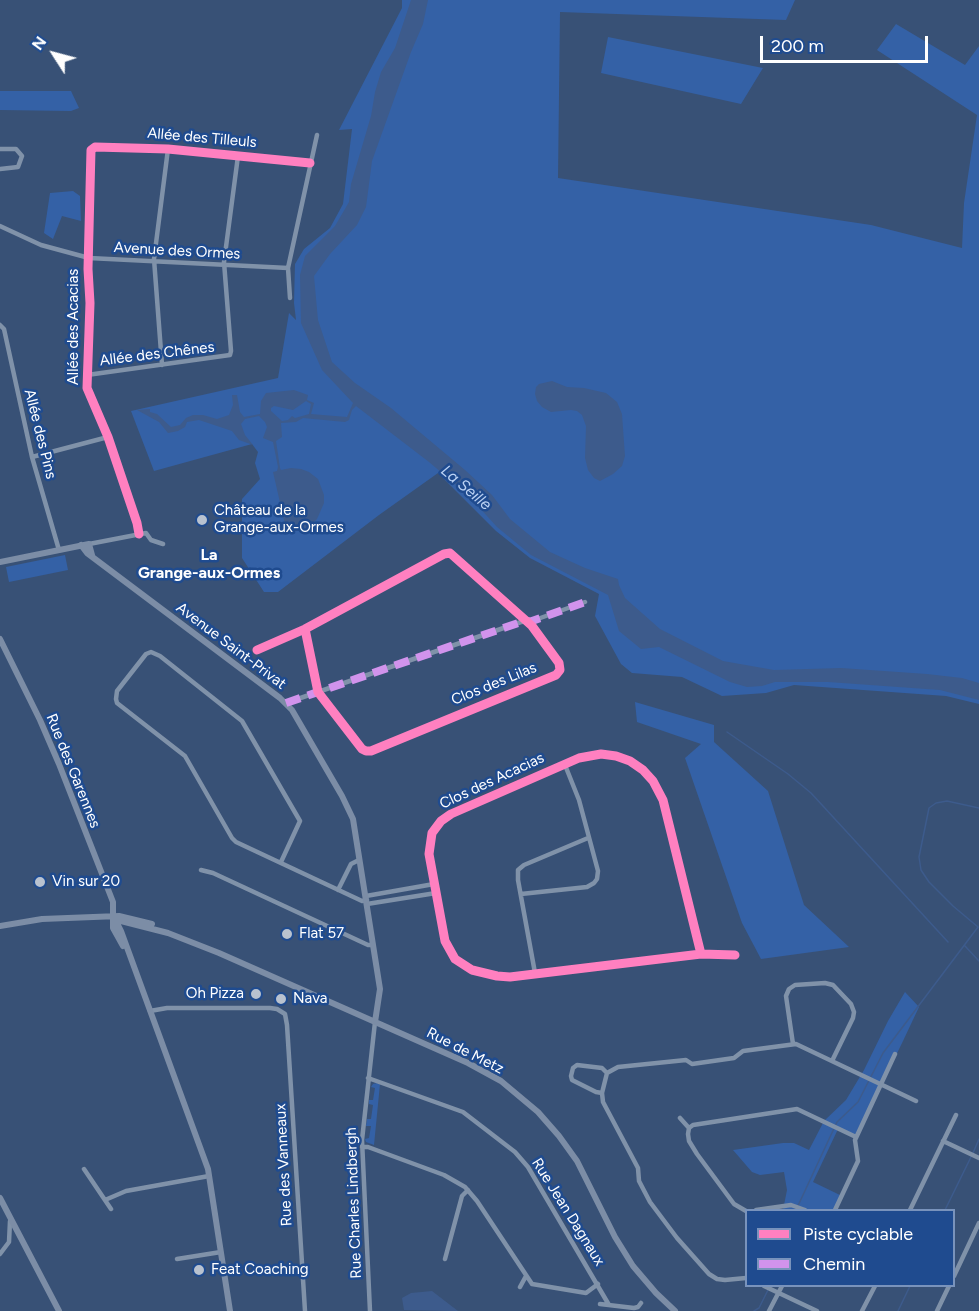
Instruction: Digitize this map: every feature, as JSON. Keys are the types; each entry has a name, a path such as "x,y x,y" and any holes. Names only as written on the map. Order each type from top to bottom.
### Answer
{"street":[{"path":"290,298 288,268 317,135"},
{"name":"Allée des Tilleuls","path":"91,148 168,148 310,164"},
{"name":"Allée des Acacias","path":"91,148 87,388 108,437 139,534"},
{"path":"162,365 154,262 168,148"},
{"path":"0,149 16,149 22,156 18,167 0,169"},
{"path":"225,265 238,156"},
{"name":"Avenue des Ormes","path":"0,226 41,245 89,258 288,268"},
{"name":"Allée des Chênes","path":"87,375 230,355 225,265"},
{"name":"Allée des Pins","path":"0,325 4,329 32,457 59,550"},
{"path":"32,457 108,437"},
{"path":"0,562 146,532 151,540 163,544"},
{"path":"89,544 92,555"},
{"name":"Avenue Saint-Privat","path":"81,545 286,703 346,803 355,827 380,989 379,1008 375,1022"},
{"name":"Clos des Lilas","path":"258,650 305,629 447,553 455,555 526,621 559,663 560,670 556,675 371,751 366,751 318,692 305,629"},
{"path":"286,703 585,602"},
{"name":"Rue des Garennes","path":"0,639 59,764 113,902 113,928 130,959 209,1176 230,1311"},
{"path":"144,646 146,654"},
{"path":"281,862 300,821 242,721 160,656 151,652 146,654 117,691 117,703 185,756 232,838 338,890 362,901 436,893"},
{"name":"Clos des Acacias","path":"701,954 663,800 653,781 630,761 609,755 586,756 451,814 441,821 432,833 428,848 447,948 460,963 479,972 497,976 701,954 735,955"},
{"name":"Clos des Acacias","path":"521,894 592,885 597,879 598,871 579,800 565,765"},
{"path":"535,973 517,875 520,867 588,838"},
{"path":"338,890 351,864 359,860"},
{"path":"201,870 213,873 368,945 373,945"},
{"path":"367,900 434,884"},
{"name":"Rue de Metz","path":"0,926 42,919 113,916 121,921 150,927 219,953 484,1071 501,1081 538,1112 559,1136 577,1161 615,1237 633,1266 675,1311"},
{"path":"793,1044 786,996 789,989 795,985 825,983 833,985 851,1004 854,1012 832,1061"},
{"name":"Rue des Vanneaux","path":"150,1011 166,1008 277,1009 287,1018 305,1311"},
{"name":"Rue Charles Lindbergh","path":"370,1311 362,1147 375,1022"},
{"path":"745,1278 725,1280 713,1277 697,1262 650,1203 639,1181 638,1168 605,1106 602,1093 607,1073 618,1067 686,1060 692,1064 734,1058 743,1052 793,1044 916,1101"},
{"path":"835,1209 858,1161 856,1137 895,1054"},
{"path":"602,1093 572,1080 573,1068 577,1065 602,1068 607,1073"},
{"name":"Rue Jean Dagnaux","path":"368,1078 463,1112 515,1152 528,1167 609,1305"},
{"path":"689,1128 699,1124 792,1109 803,1111 856,1137"},
{"path":"910,1209 956,1115"},
{"path":"680,1118 689,1128 689,1141 710,1173 734,1204 745,1210"},
{"path":"944,1141 978,1157"},
{"path":"362,1147 368,1147 444,1175 468,1190 526,1276 536,1285 586,1293 598,1284"},
{"path":"84,1169 111,1209"},
{"path":"105,1200 126,1191 209,1176"},
{"path":"445,1259 462,1196 468,1190"},
{"path":"0,1198 59,1311"},
{"path":"778,1209 800,1208"},
{"path":"0,1254 9,1242 10,1218"},
{"path":"955,1274 979,1223"},
{"path":"9,1242 20,1243 29,1253"},
{"path":"177,1259 222,1252"},
{"path":"520,1287 526,1276"},
{"path":"767,1287 817,1311"},
{"path":"769,1311 781,1287"},
{"path":"862,1311 874,1287"},
{"path":"937,1311 949,1287"},
{"path":"600,1304 633,1308 638,1307 641,1303"}],"shaded area":[{"path":"402,0 795,0 786,20 560,12 558,178 871,225 962,248 964,203 977,115 877,50 896,24 965,65 979,46 979,704 946,696 794,685 766,693 722,696 682,677 632,673 621,664 595,616 599,594 530,558 496,531 438,473 278,592 264,592 242,558 242,499 260,479 255,463 258,452 252,444 154,471 131,411 278,378 289,313 296,320 295,264 304,249 330,228 343,204 352,129 339,130 402,8"},
{"path":"608,37 763,68 741,104 601,73"},
{"path":"0,91 71,91 79,108 71,111 0,110"},
{"path":"73,191 80,196 81,221 62,216 53,239 44,233 50,193"},
{"path":"65,555 68,570 9,582 6,567"},
{"path":"635,702 714,725 714,742 768,791 804,905 849,947 761,959 742,923 685,758 701,744 637,722"},
{"path":"905,992 919,1007 856,1137 838,1129 813,1182 842,1196 836,1209 783,1209 787,1190 784,1172 760,1175 752,1172 733,1150 794,1143 809,1150 824,1121 846,1100 864,1070"},
{"path":"377,1083 380,1084 374,1145 366,1142 365,1139 369,1138 371,1126 366,1126 367,1119 371,1119 373,1105 369,1104 369,1100 373,1100 375,1088 371,1087"}],"water":[{"name":"La Seille","path":"411,0 428,0 423,24 372,161 366,207 357,225 330,254 314,276 318,320 332,362 355,383 391,408 465,470 492,495 510,519 550,552 585,568 618,579 625,598 660,629 723,661 774,670 841,668 962,678 979,683 979,700 940,690 828,682 775,682 747,687 730,682 659,647 641,649 619,631 608,595 531,555 497,527 468,495 356,406 349,420 345,422 303,418 296,422 281,423 282,437 276,441 281,470 291,468 309,472 318,479 324,495 324,503 317,519 301,530 287,533 273,472 277,471 278,467 273,442 263,438 267,427 259,416 245,419 241,424 245,435 253,445 239,440 232,431 199,420 187,422 185,427 168,433 159,422 137,410 150,409 150,412 157,414 171,427 180,425 186,418 193,415 217,419 229,415 233,405 232,395 237,395 240,412 244,417 260,414 261,401 266,393 294,390 308,395 307,400 314,403 311,414 347,417 353,403 322,370 301,323 300,275 305,256 335,226 349,202 351,184 371,116 375,92 381,72 395,48","holes":["306,401 311,404 309,414 295,418 292,416 288,420 282,421 271,411 274,406 293,410"]},
{"path":"552,381 567,387 606,393 617,402 622,414 625,456 622,466 613,474 600,481 594,478 588,470 585,458 586,426 582,415 571,410 551,412 537,401 536,387"},
{"path":"432,1291 458,1311 404,1310 402,1298 411,1293"}],"waterway":[{"path":"727,732 788,774 811,793 948,942"},
{"path":"796,1209 837,1122 858,1102 883,1053 978,927 929,882 921,870 919,857 929,808 936,803 947,801 979,808"},
{"path":"965,946 979,961"},
{"path":"973,1153 979,1139"},
{"path":"945,1209 971,1157"},
{"path":"754,1311 759,1308 770,1287"},
{"path":"898,1311 910,1287"}],"marked path":[{"path":"286,703 585,602"}],"cycle path":[{"path":"139,534 108,437 87,388 91,150 95,147 168,149 310,163"},
{"path":"257,650 305,629 444,554 450,553 532,626 559,663 560,670 556,675 371,751 366,751 362,749 318,692 305,629"},
{"path":"701,954 663,800 653,781 630,761 601,754 579,758 451,814 441,821 432,833 429,854 445,941 455,959 472,970 510,977 701,954 735,955"}],"place":[{"name":"Château de la Grange-aux-Ormes","path":"202,520"},
{"name":"Vin sur 20","path":"40,882"},
{"name":"Flat 57","path":"287,934"},
{"name":"Oh Pizza","path":"256,994"},
{"name":"Nava","path":"281,999"},
{"name":"Feat Coaching","path":"199,1270"}],"district":[{"name":"La Grange-aux-Ormes","path":"209,564"}]}
